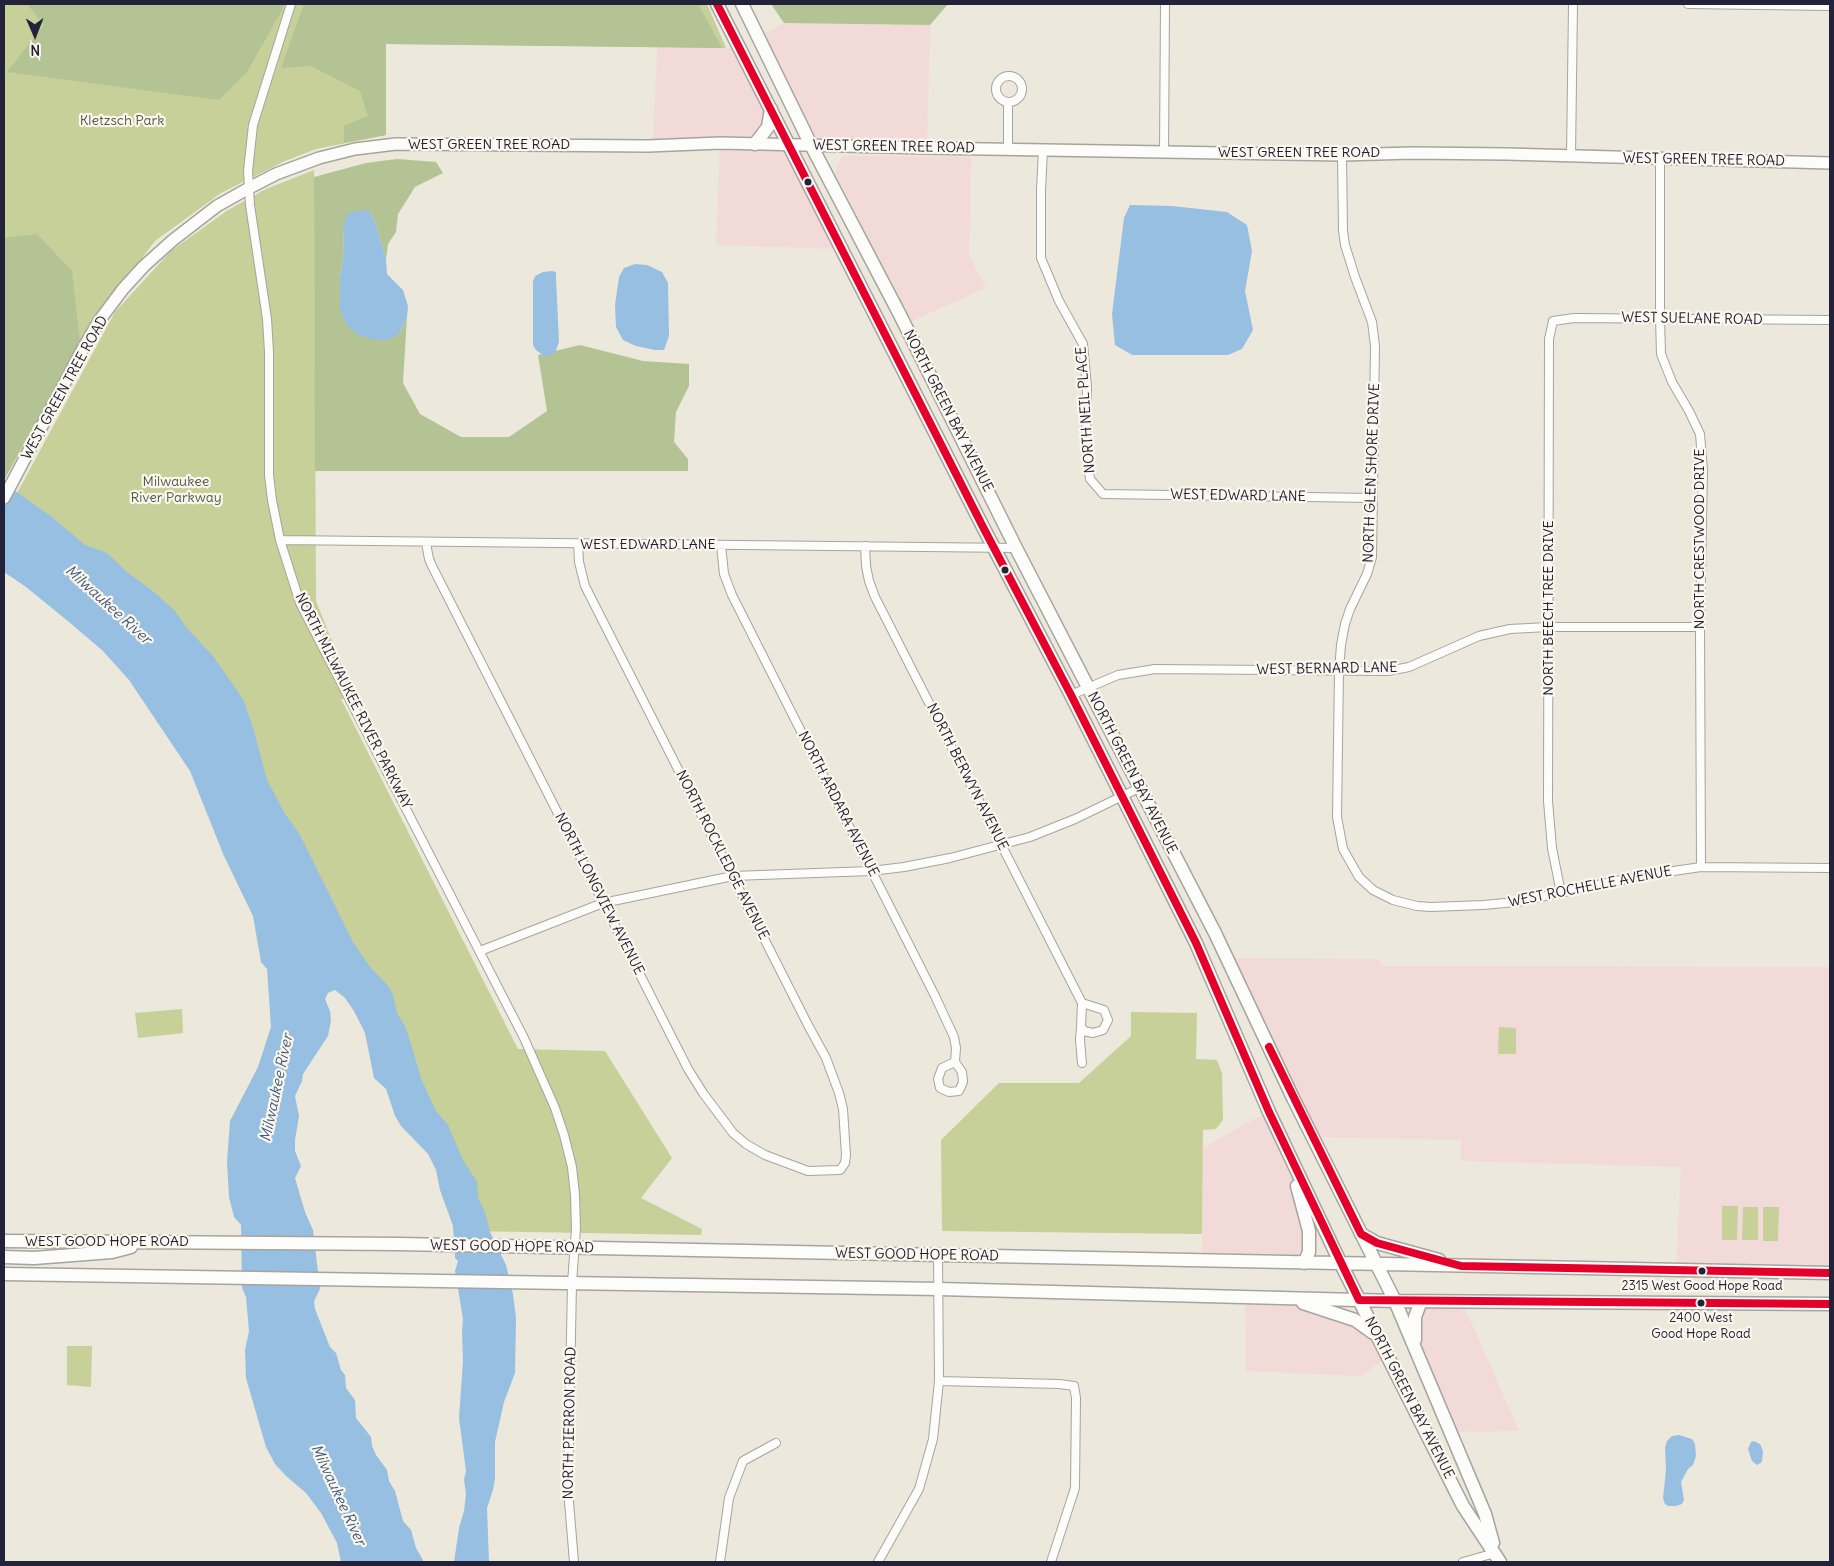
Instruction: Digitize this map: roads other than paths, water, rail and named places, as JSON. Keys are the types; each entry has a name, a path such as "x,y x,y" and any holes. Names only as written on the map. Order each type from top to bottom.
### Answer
{"main road":[{"name":"NORTH GREEN BAY AVENUE","path":"718,4 788,145 1196,942 1281,1138 1340,1264 1463,1506 1497,1558"},
{"name":"NORTH GREEN BAY AVENUE","path":"742,4 811,145 899,313 1016,548 1215,933 1255,1019 1395,1301 1485,1514 1497,1558"},
{"path":"755,144 768,127 771,109"},
{"path":"1281,1138 1305,1212 1309,1231 1309,1252 1304,1263"},
{"path":"1361,1234 1376,1243 1461,1266"},
{"name":"WEST GOOD HOPE ROAD","path":"4,1241 439,1245 1830,1273"},
{"path":"4,1257 34,1258 112,1252 151,1243"},
{"path":"4,1274 939,1289 1395,1301 1830,1304"},
{"path":"1288,1298 1355,1320 1379,1338"},
{"path":"1416,1350 1415,1317 1422,1301"}],"street":[{"name":"NORTH MILWAUKEE RIVER PARKWAY","path":"291,4 253,125 248,188 267,319 269,352 269,475 280,540 300,603 480,951 542,1076 564,1135 576,1195 572,1283"},
{"path":"1164,152 1166,4"},
{"path":"1571,156 1573,4"},
{"path":"1688,4 1830,6"},
{"path":"1008,102 1008,149"},
{"name":"WEST GREEN TREE ROAD","path":"4,498 81,352 99,322 144,266 173,240 217,206 248,188 276,174 319,158 355,149 396,144 653,146 720,143 1342,155 1412,153 1830,163"},
{"name":"NORTH NEIL PLACE","path":"1043,150 1041,258 1059,301 1083,344 1087,387 1086,447 1090,479 1103,494"},
{"name":"NORTH GLEN SHORE DRIVE","path":"1342,155 1343,231 1345,245 1375,332 1372,556 1367,574 1345,624 1340,645 1338,671 1337,817 1343,849 1359,877"},
{"name":"NORTH CRESTWOOD DRIVE","path":"1660,159 1661,354 1672,382 1690,411 1700,434 1703,470 1700,627 1701,867"},
{"name":"WEST SUELANE ROAD","path":"1553,321 1574,318 1830,320"},
{"name":"NORTH BEECH TREE DRIVE","path":"1553,321 1549,339 1548,801 1552,848 1561,893"},
{"name":"WEST EDWARD LANE","path":"1103,494 1373,498"},
{"name":"WEST EDWARD LANE","path":"280,540 1016,548"},
{"name":"NORTH LONGVIEW AVENUE","path":"426,543 428,559 688,1069 717,1113 746,1144 782,1162 808,1171 840,1170"},
{"name":"NORTH ROCKLEDGE AVENUE","path":"578,544 579,562 584,586 826,1058 843,1109 846,1143 845,1162 840,1170"},
{"name":"NORTH ARDARA AVENUE","path":"721,545 724,574 732,595 946,1018 954,1037 956,1048 955,1062"},
{"name":"NORTH BERWYN AVENUE","path":"866,546 866,566 875,597 1082,1003 1080,1040 1082,1063"},
{"name":"WEST BERNARD LANE","path":"1071,695 1118,675 1154,669 1388,671 1410,667 1479,636 1510,629 1548,627 1700,627"},
{"path":"480,951 604,903 733,876 871,871 922,864 1002,845 1066,822 1139,788"},
{"name":"WEST ROCHELLE AVENUE","path":"1359,877 1382,896 1417,906 1483,905 1516,902 1646,875 1701,867 1830,868"},
{"path":"1081,1026 1084,1032 1098,1032 1106,1027 1108,1020 1104,1010 1082,1003"},
{"path":"878,1562 919,1489 933,1439 939,1381 938,1256"},
{"name":"NORTH PIERRON ROAD","path":"572,1283 568,1490 574,1562"},
{"path":"939,1381 1074,1386 1076,1398 1075,1488 1054,1558 1051,1562"},
{"path":"720,1562 729,1498 743,1460 776,1443"},
{"path":"1463,1562 1497,1558"}],"water":[{"path":"1130,205 1172,206 1227,212 1247,225 1252,251 1245,291 1253,330 1242,349 1228,355 1132,355 1115,345 1112,314 1124,218"},
{"path":"369,210 375,222 386,259 387,274 403,290 408,306 407,317 400,332 389,340 375,340 358,335 346,324 340,308 340,279 344,251 343,227 347,214"},
{"path":"635,264 647,265 662,272 668,283 669,336 664,350 636,346 623,340 616,327 615,305 619,277 624,268"},
{"path":"543,272 556,272 559,342 555,353 544,356 533,345 533,282 535,276"},
{"name":"Milwaukee River","path":"4,483 52,517 85,545 107,553 175,611 186,627 213,656 244,701 267,780 285,814 300,835 353,942 370,967 389,987 393,995 397,1013 406,1028 422,1081 436,1111 448,1125 463,1160 477,1182 478,1198 485,1212 490,1232 506,1265 513,1294 516,1318 515,1373 504,1402 495,1442 495,1479 487,1508 489,1562 454,1562 459,1528 464,1511 466,1494 464,1480 466,1471 459,1418 463,1361 463,1319 455,1271 458,1261 455,1258 453,1226 440,1190 436,1170 428,1154 401,1126 395,1116 386,1089 374,1078 365,1033 345,998 335,990 328,993 325,999 330,1011 331,1021 328,1036 303,1074 295,1096 299,1116 295,1151 301,1166 295,1178 305,1212 313,1230 320,1289 314,1301 315,1309 330,1347 336,1353 341,1370 345,1375 346,1388 355,1400 356,1418 371,1437 376,1455 387,1470 403,1521 411,1530 416,1548 424,1562 341,1562 337,1543 321,1513 306,1493 275,1464 266,1447 246,1378 245,1350 249,1331 246,1297 242,1288 241,1225 234,1217 229,1197 227,1162 230,1121 258,1067 271,1027 267,969 261,962 253,916 224,856 190,771 129,680 103,651 26,587 4,572"},
{"path":"1679,1435 1692,1439 1695,1444 1696,1456 1693,1465 1688,1469 1681,1482 1684,1500 1682,1504 1668,1506 1663,1498 1666,1470 1665,1448 1667,1441 1672,1436"},
{"path":"1754,1441 1760,1444 1763,1451 1762,1462 1757,1465 1752,1461 1748,1449 1751,1442"}],"place":[{"name":"2315 West Good Hope Road","path":"1702,1271"},
{"name":"2400 West Good Hope Road","path":"1701,1303"}],"park label":[{"name":"Kletzsch Park","path":"122,121"},
{"name":"Milwaukee River Parkway","path":"176,490"}]}
